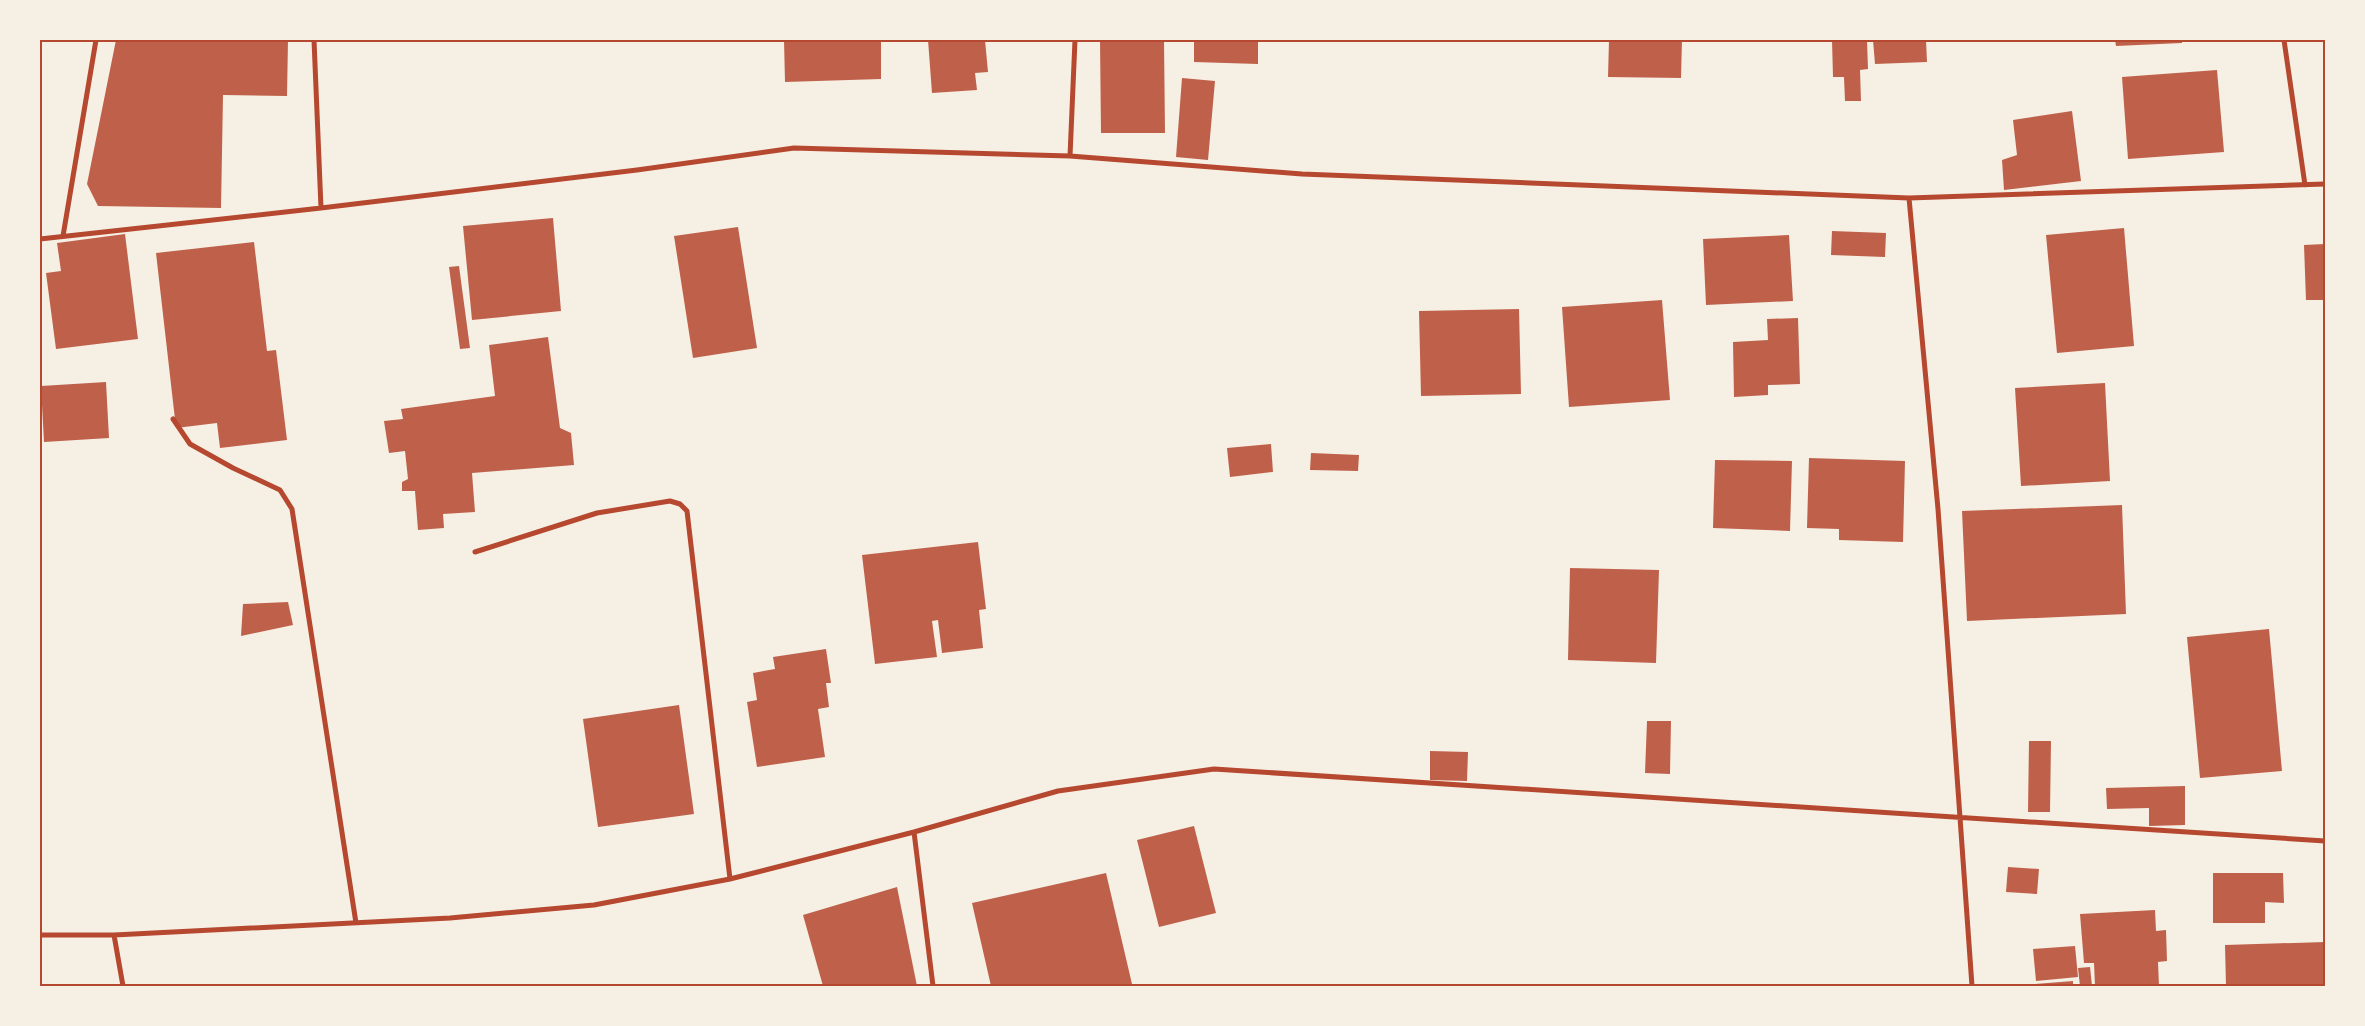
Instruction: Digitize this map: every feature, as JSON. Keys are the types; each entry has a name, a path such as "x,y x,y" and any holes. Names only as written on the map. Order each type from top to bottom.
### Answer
{"street":[{"path":"64,236 96,40"},
{"path":"314,40 321,208"},
{"path":"1070,156 1074,40"},
{"path":"2284,40 2306,185"},
{"path":"40,239 637,170 794,148 1070,156 1302,174 1909,198 2325,184"},
{"path":"1909,198 1938,508 1972,986"},
{"path":"173,419 190,444 233,468 280,490 292,509 356,923"},
{"path":"475,552 597,513 670,501 680,504 687,511 730,879"},
{"path":"40,935 114,935 450,918 594,905 730,879 914,832 1058,791 1214,769 2325,841"},
{"path":"914,832 933,986"},
{"path":"114,935 123,986"}],"building":[{"path":"116,40 288,40 287,96 223,95 221,208 98,206 87,184"},
{"path":"784,40 881,40 881,79 785,82"},
{"path":"928,40 985,40 988,72 975,73 977,90 932,93"},
{"path":"1100,40 1164,40 1165,133 1101,133"},
{"path":"1194,40 1258,40 1258,64 1194,62"},
{"path":"1609,40 1682,40 1681,78 1608,77"},
{"path":"1832,40 1867,40 1868,69 1860,70 1861,101 1845,101 1844,77 1833,77"},
{"path":"1873,40 1926,40 1927,62 1875,64"},
{"path":"2115,40 2182,40 2182,43 2116,46"},
{"path":"2217,70 2224,152 2128,159 2122,77"},
{"path":"1182,78 1215,81 1208,160 1176,157"},
{"path":"2072,111 2081,181 2004,190 2002,160 2017,155 2013,120"},
{"path":"553,218 561,311 472,320 463,226"},
{"path":"738,227 757,348 693,358 674,236"},
{"path":"2124,228 2134,346 2057,353 2046,235"},
{"path":"1832,231 1886,233 1885,257 1831,255"},
{"path":"125,234 138,339 56,349 46,273 61,271 57,243"},
{"path":"1789,235 1793,301 1706,305 1703,239"},
{"path":"254,242 267,351 276,350 287,440 220,448 217,423 176,428 156,253"},
{"path":"2325,244 2325,300 2306,300 2304,245"},
{"path":"459,266 470,348 460,349 449,267"},
{"path":"1662,300 1670,400 1569,407 1562,307"},
{"path":"1519,309 1521,394 1421,396 1419,311"},
{"path":"1798,318 1800,384 1768,385 1768,395 1734,397 1733,342 1768,340 1767,319"},
{"path":"548,337 560,428 571,433 574,465 472,473 475,512 443,514 444,528 418,530 415,491 402,491 402,482 408,479 405,451 389,453 384,421 403,419 401,409 495,396 489,345"},
{"path":"106,382 109,438 44,442 41,386"},
{"path":"2105,383 2110,481 2021,486 2015,388"},
{"path":"1271,444 1273,472 1230,477 1227,448"},
{"path":"1311,453 1359,455 1358,471 1310,470"},
{"path":"1809,458 1905,461 1903,542 1839,540 1839,529 1807,528"},
{"path":"1715,460 1792,461 1790,531 1713,528"},
{"path":"2122,505 2126,614 1967,621 1962,511"},
{"path":"978,542 986,609 979,610 983,648 942,653 938,620 932,621 937,657 875,664 862,555"},
{"path":"1570,568 1659,570 1656,663 1568,660"},
{"path":"288,602 293,625 241,636 243,604"},
{"path":"2269,629 2282,771 2200,778 2187,637"},
{"path":"826,649 831,683 826,683 829,707 818,709 825,757 757,767 747,702 757,700 753,673 775,669 773,657"},
{"path":"679,705 694,814 598,827 583,719"},
{"path":"1647,721 1671,721 1670,774 1645,773"},
{"path":"2029,741 2051,741 2050,812 2028,812"},
{"path":"1430,751 1468,752 1467,781 1430,780"},
{"path":"2185,786 2185,825 2149,826 2149,808 2107,809 2106,788"},
{"path":"1194,826 1216,913 1159,927 1137,840"},
{"path":"2008,867 2039,869 2037,894 2006,892"},
{"path":"1106,873 1132,984 1123,986 991,986 972,903"},
{"path":"2213,873 2283,873 2284,903 2265,902 2265,923 2213,923"},
{"path":"897,887 917,986 823,986 803,915"},
{"path":"2155,910 2156,931 2166,930 2167,961 2158,962 2159,986 2095,986 2094,963 2084,963 2080,914"},
{"path":"2325,942 2325,986 2226,986 2225,945"},
{"path":"2075,946 2078,977 2036,981 2033,949"},
{"path":"2090,967 2092,986 2080,986 2078,968"},
{"path":"2073,981 2073,986 2023,986 2023,985"}]}
